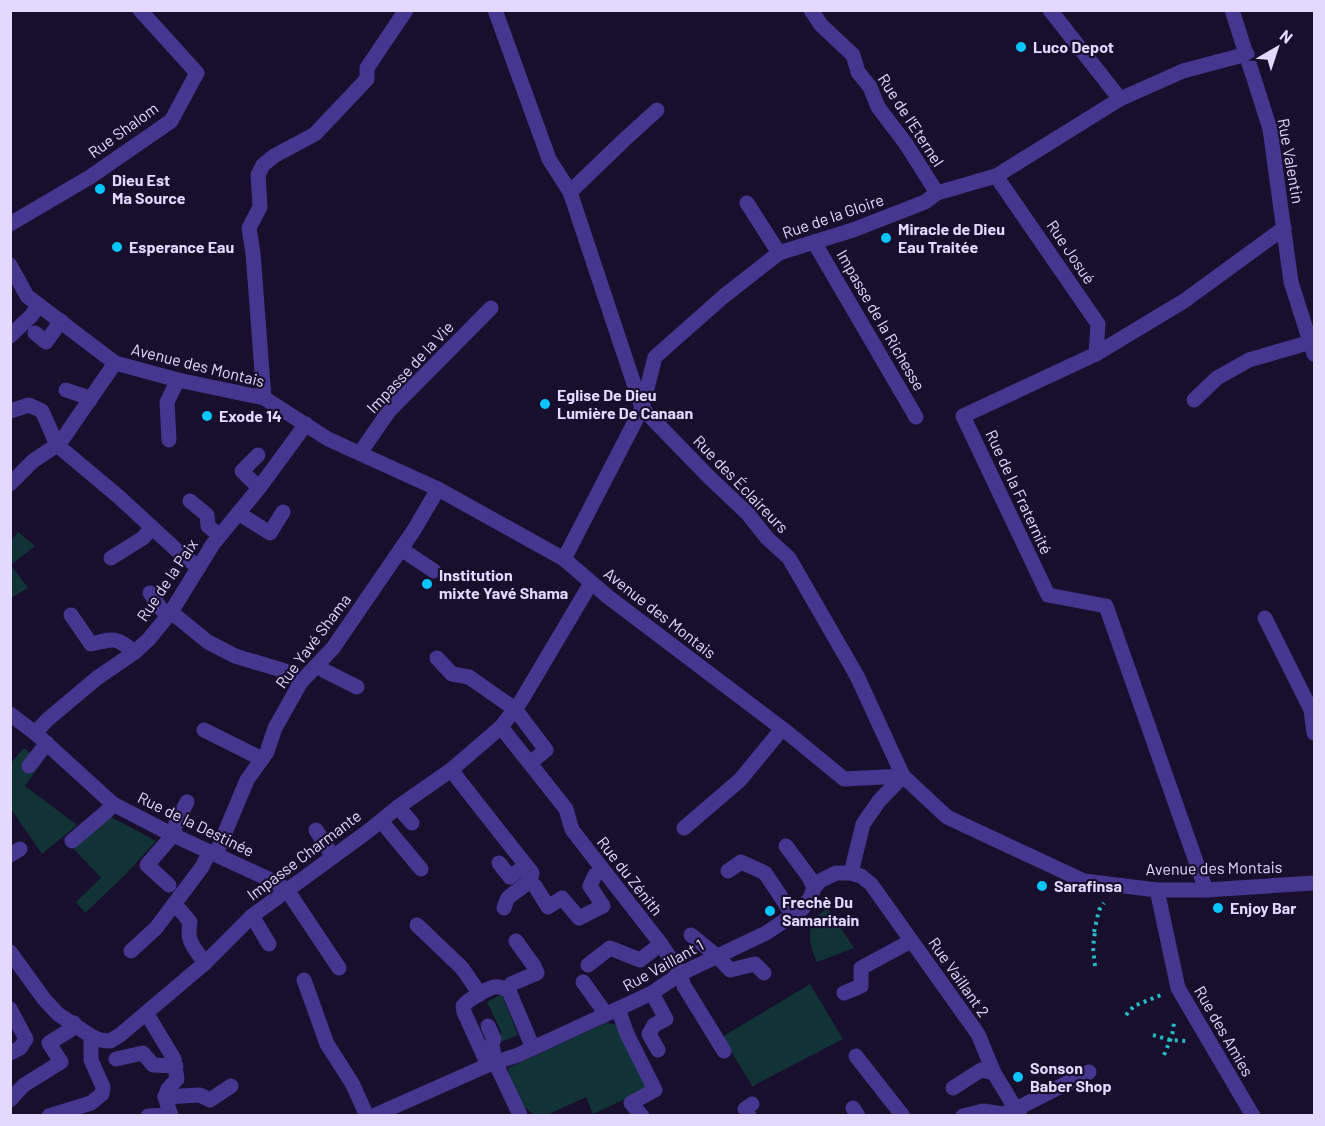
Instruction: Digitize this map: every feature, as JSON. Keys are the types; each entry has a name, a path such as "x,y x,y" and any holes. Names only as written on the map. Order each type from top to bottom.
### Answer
{"street":[{"name":"Rue Shalom","path":"10,224 90,177 171,121 197,73 140,10"},
{"path":"264,398 249,228 260,207 258,175 263,165 274,156 315,135 367,80 367,68 406,10"},
{"name":"Rue des Éclaireurs","path":"495,10 549,159 570,192 642,408 789,558 857,676 903,776"},
{"name":"Rue de l'Eternel","path":"811,10 821,25 852,55 858,72 870,87 878,107 906,144 937,193"},
{"path":"1050,10 1120,99"},
{"name":"Rue Valentin","path":"1233,10 1270,129 1291,282 1313,348"},
{"name":"Rue de la Gloire","path":"564,559 642,408 655,357 724,296 778,254 853,230 925,202 937,193 996,176 1120,99 1183,71 1247,54"},
{"path":"570,192 657,110"},
{"name":"Rue Josué","path":"996,176 1098,324 1096,354"},
{"path":"747,203 778,254"},
{"name":"Rue de la Fraternité","path":"1206,890 1106,606 1048,595 963,416 1096,354 1184,301 1284,228"},
{"name":"Impasse de la Richesse","path":"814,242 916,417"},
{"name":"Avenue des Montais","path":"10,265 27,296 115,363 178,380 264,398 328,439 438,489 564,559 591,583 844,779 903,776 947,817 1084,881 1157,890 1206,890 1314,883"},
{"path":"10,336 39,305"},
{"name":"Impasse de la Vie","path":"360,453 389,411 491,308"},
{"path":"35,333 46,342 61,321"},
{"path":"1194,400 1217,378 1249,360 1313,348"},
{"path":"10,484 33,461 57,445 64,437 115,363"},
{"path":"170,440 167,402 178,380"},
{"path":"66,390 90,400"},
{"path":"10,411 28,405 42,411 57,445 152,526 183,556 199,567"},
{"name":"Rue de la Paix","path":"35,733 97,678 135,652 149,639 171,612 219,535 259,488 306,424"},
{"path":"258,455 242,471 259,488"},
{"name":"Rue Yavé Shama","path":"131,951 156,928 213,854 247,780 267,752 275,728 301,682 333,648 401,549 438,489"},
{"path":"190,501 207,514 208,526 219,535"},
{"path":"238,513 270,533 283,512"},
{"path":"111,558 143,538 152,526"},
{"path":"401,549 434,571"},
{"name":"Impasse Charmante","path":"91,1036 110,1041 120,1035 205,963 252,916 451,770 501,727 515,708 591,583"},
{"path":"150,592 162,610 171,612 208,642 235,656 285,671 301,682"},
{"path":"71,615 91,644 112,639 123,642 135,652"},
{"path":"1265,618 1311,710 1314,733"},
{"path":"437,658 452,674 469,677 515,708 546,750 530,763"},
{"path":"317,665 357,687"},
{"name":"Rue de la Destinée","path":"10,714 47,743 113,804 173,836 275,882 287,890"},
{"name":"Rue du Zénith","path":"501,727 566,809 573,831 661,944 724,1051"},
{"path":"684,828 740,780 782,729"},
{"path":"204,730 262,759"},
{"path":"29,766 47,743"},
{"path":"451,770 532,873 526,885 508,898 504,908"},
{"path":"851,873 863,824 879,801 903,776"},
{"path":"170,885 147,865 173,836 176,823 187,802"},
{"path":"72,841 113,804"},
{"path":"398,807 412,823"},
{"path":"381,821 421,869"},
{"path":"316,830 333,857"},
{"path":"786,846 809,877 814,888"},
{"path":"728,871 741,862 765,873 793,915"},
{"path":"499,863 510,877 526,865"},
{"path":"535,886 548,907 562,898 579,918 603,906 590,886 595,875 602,870"},
{"name":"Rue Vaillant 1","path":"373,1116 518,1055 652,993 680,974 766,933 793,915 803,908 820,881 836,873 851,873"},
{"name":"Rue Vaillant 2","path":"851,873 861,876 871,884 978,1034 994,1073 1018,1112"},
{"path":"287,890 339,968"},
{"name":"Rue des Amies","path":"1157,890 1178,988 1253,1116"},
{"path":"174,905 190,922 188,934 190,941 205,963"},
{"path":"252,916 269,944"},
{"path":"417,925 462,968 480,994"},
{"path":"691,935 730,970 755,964 764,973"},
{"path":"509,992 511,984 537,973 516,941"},
{"path":"844,993 861,986 861,968 911,941"},
{"path":"588,965 610,948 640,960 661,944"},
{"path":"10,952 44,999 58,1014 91,1036 91,1060 103,1087 102,1094 91,1103 49,1116"},
{"path":"304,981 327,1044 352,1083 367,1116"},
{"path":"584,982 612,1012 627,1034 655,1090 631,1103 642,1116"},
{"path":"520,1115 464,1012 463,1006 467,1001 495,986 504,988 509,992 533,1048"},
{"path":"652,993 666,1019 654,1025 649,1034 658,1050"},
{"path":"10,1009 26,1038 20,1048 10,1053"},
{"path":"147,1014 174,1059 177,1079 168,1089 165,1097 171,1115 148,1116"},
{"path":"10,1100 24,1085 61,1062 49,1043 70,1030 74,1023"},
{"path":"488,1026 494,1039 492,1064"},
{"path":"116,1059 143,1053 153,1065 176,1066"},
{"path":"855,1056 903,1116"},
{"path":"953,1088 981,1070 994,1073"},
{"path":"963,1116 983,1111 1003,1114 1018,1112 1089,1072"},
{"path":"165,1097 200,1095 210,1100 231,1086"}],"path":[{"path":"1094,932 1100,910 1116,885"},
{"path":"1095,966 1093,947 1096,925"},
{"path":"1126,1014 1134,1006 1178,988"},
{"path":"1152,1035 1170,1040"}],"green space":[{"path":"18,532 35,546 11,565 11,541"},
{"path":"11,565 28,588 11,598"},
{"path":"24,748 42,762 25,786 77,825 42,854 11,809 10,764"},
{"path":"111,817 156,841 85,913 76,902 101,878 73,848"},
{"path":"827,907 854,948 817,962 810,932 813,922"},
{"path":"810,984 843,1039 753,1087 722,1037"},
{"path":"502,994 518,1035 501,1042 501,1031 487,1002"},
{"path":"606,1023 615,1024 647,1089 593,1114 586,1097 547,1115 534,1115 515,1094 508,1068"}],"place":[{"name":"Luco Depot","path":"1021,47"},
{"name":"Dieu Est Ma Source","path":"100,189"},
{"name":"Miracle de Dieu Eau Traitée","path":"886,238"},
{"name":"Esperance Eau","path":"117,247"},
{"name":"Eglise De Dieu Lumière De Canaan","path":"545,404"},
{"name":"Exode 14","path":"207,416"},
{"name":"Institution mixte Yavé Shama","path":"427,584"},
{"name":"Sarafinsa","path":"1042,886"},
{"name":"Enjoy Bar","path":"1218,908"},
{"name":"Frechè Du Samaritain","path":"770,911"},
{"name":"Sonson Baber Shop","path":"1018,1077"}]}
